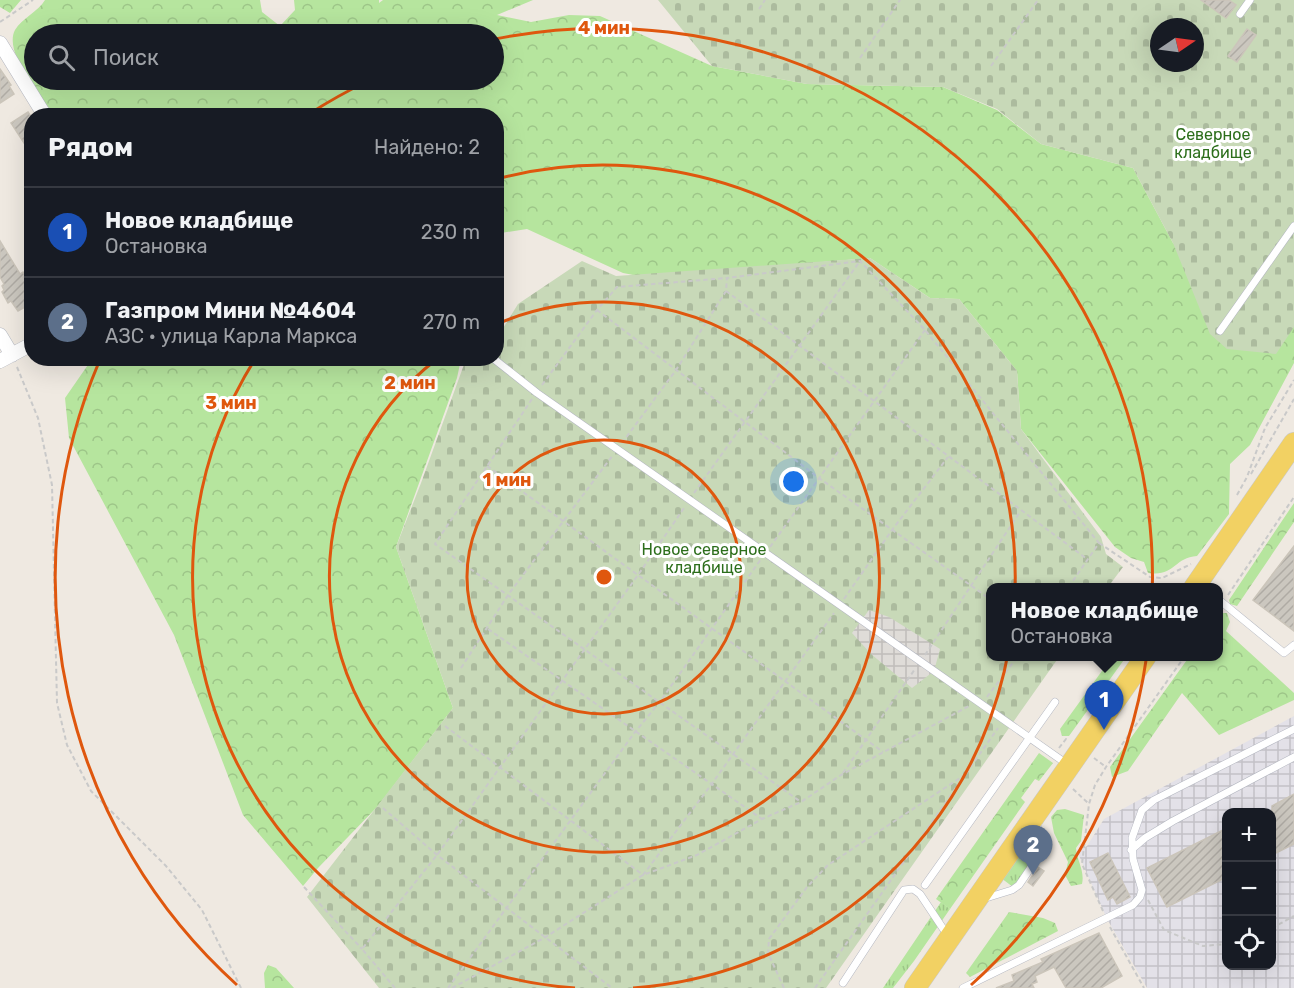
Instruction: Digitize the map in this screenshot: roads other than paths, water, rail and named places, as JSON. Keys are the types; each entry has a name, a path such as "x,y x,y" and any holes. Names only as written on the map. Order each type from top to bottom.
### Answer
{"main road":[{"path":"1197,580 1294,443"},
{"path":"915,988 1143,661"}],"street":[{"path":"0,43 24,82"},
{"path":"29,90 40,108"},
{"path":"0,335 6,358 24,348"}],"lane":[{"path":"1240,14 1250,0"},
{"path":"1220,331 1294,226"},
{"path":"503,366 537,393 690,498 1029,738 1065,772"},
{"path":"1223,603 1284,652 1294,645"},
{"path":"925,885 1055,702"},
{"path":"963,988 1133,905 1140,897 1142,890 1131,850 1132,838 1142,810 1154,800 1294,729"},
{"path":"1131,850 1145,838 1173,821 1294,757"},
{"path":"843,983 904,890 913,889 920,894 950,938"}],"place":[{"name":"Новое кладбище","path":"1104,730"},
{"name":"Газпром Мини №4604","path":"1033,875"}],"park label":[{"name":"Северное кладбище","path":"1213,143"},
{"name":"Новое северное кладбище","path":"704,558"}]}
